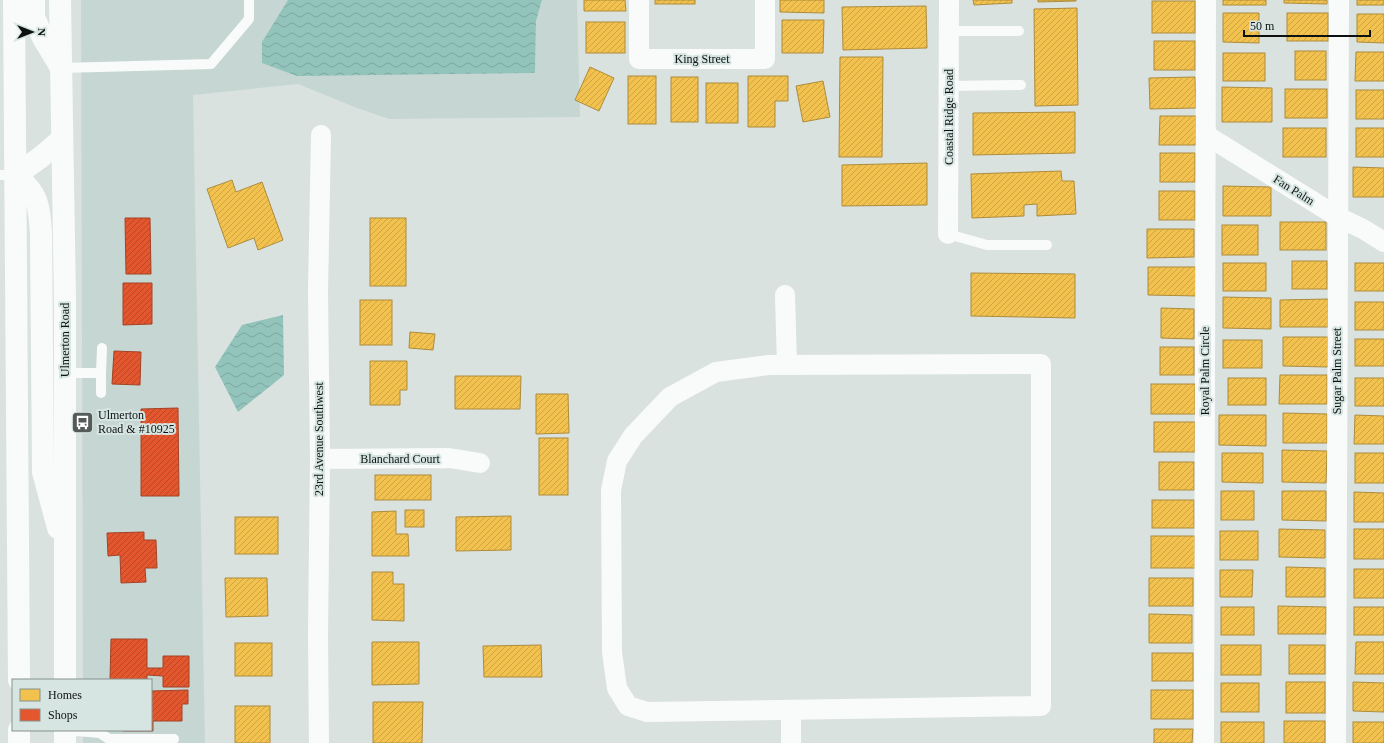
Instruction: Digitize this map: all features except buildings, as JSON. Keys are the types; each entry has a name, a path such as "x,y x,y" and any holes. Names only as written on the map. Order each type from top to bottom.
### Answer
{"main road":[{"path":"14,0 8,175 18,679"},
{"path":"34,0 34,17 43,38 61,68"},
{"name":"Ulmerton Road","path":"60,0 65,373 65,679"},
{"path":"8,175 41,157 62,139"},
{"path":"8,175 29,186 37,201 39,210 41,234 43,472 66,555"},
{"path":"19,731 19,743"},
{"path":"65,731 65,743"}],"street":[{"name":"King Street","path":"639,0 639,58 765,60 765,0"},
{"name":"Coastal Ridge Road","path":"948,234 949,0"},
{"name":"Royal Palm Circle","path":"1204,743 1206,0"},
{"name":"Sugar Palm Street","path":"1336,743 1339,0"},
{"name":"23rd Avenue Southwest","path":"319,743 318,635 320,459 318,292 321,135"},
{"name":"Fan Palm","path":"1206,135 1338,217 1363,229 1384,242"},
{"path":"785,295 787,365"},
{"path":"1041,364 1041,706 791,711 647,712 628,706 617,688 612,652 611,490 617,461 633,436 670,397 716,372 768,365 1041,364"},
{"name":"Blanchard Court","path":"320,459 449,458 480,463"},
{"path":"791,711 791,743"}],"lane":[{"path":"61,68 211,64 249,19 249,0"},
{"path":"949,31 1019,31"},
{"path":"949,86 1021,86"},
{"path":"948,234 987,245 1048,245"},
{"path":"101,393 102,348"},
{"path":"65,373 101,373"},
{"path":"77,731 100,733 109,739 174,739"}],"shaded area":[{"path":"81,0 288,0 263,42 535,73 536,21 542,0 577,0 580,117 389,119 357,108 298,84 193,95 205,743 83,743 83,731 152,731 152,679 83,679"}],"water":[{"path":"288,0 542,0 536,21 535,73 297,76 262,63 262,42"},
{"path":"283,315 284,375 238,412 215,367 242,325"}],"place":[{"name":"Ulmerton Road & #10925","path":"83,422"}]}
